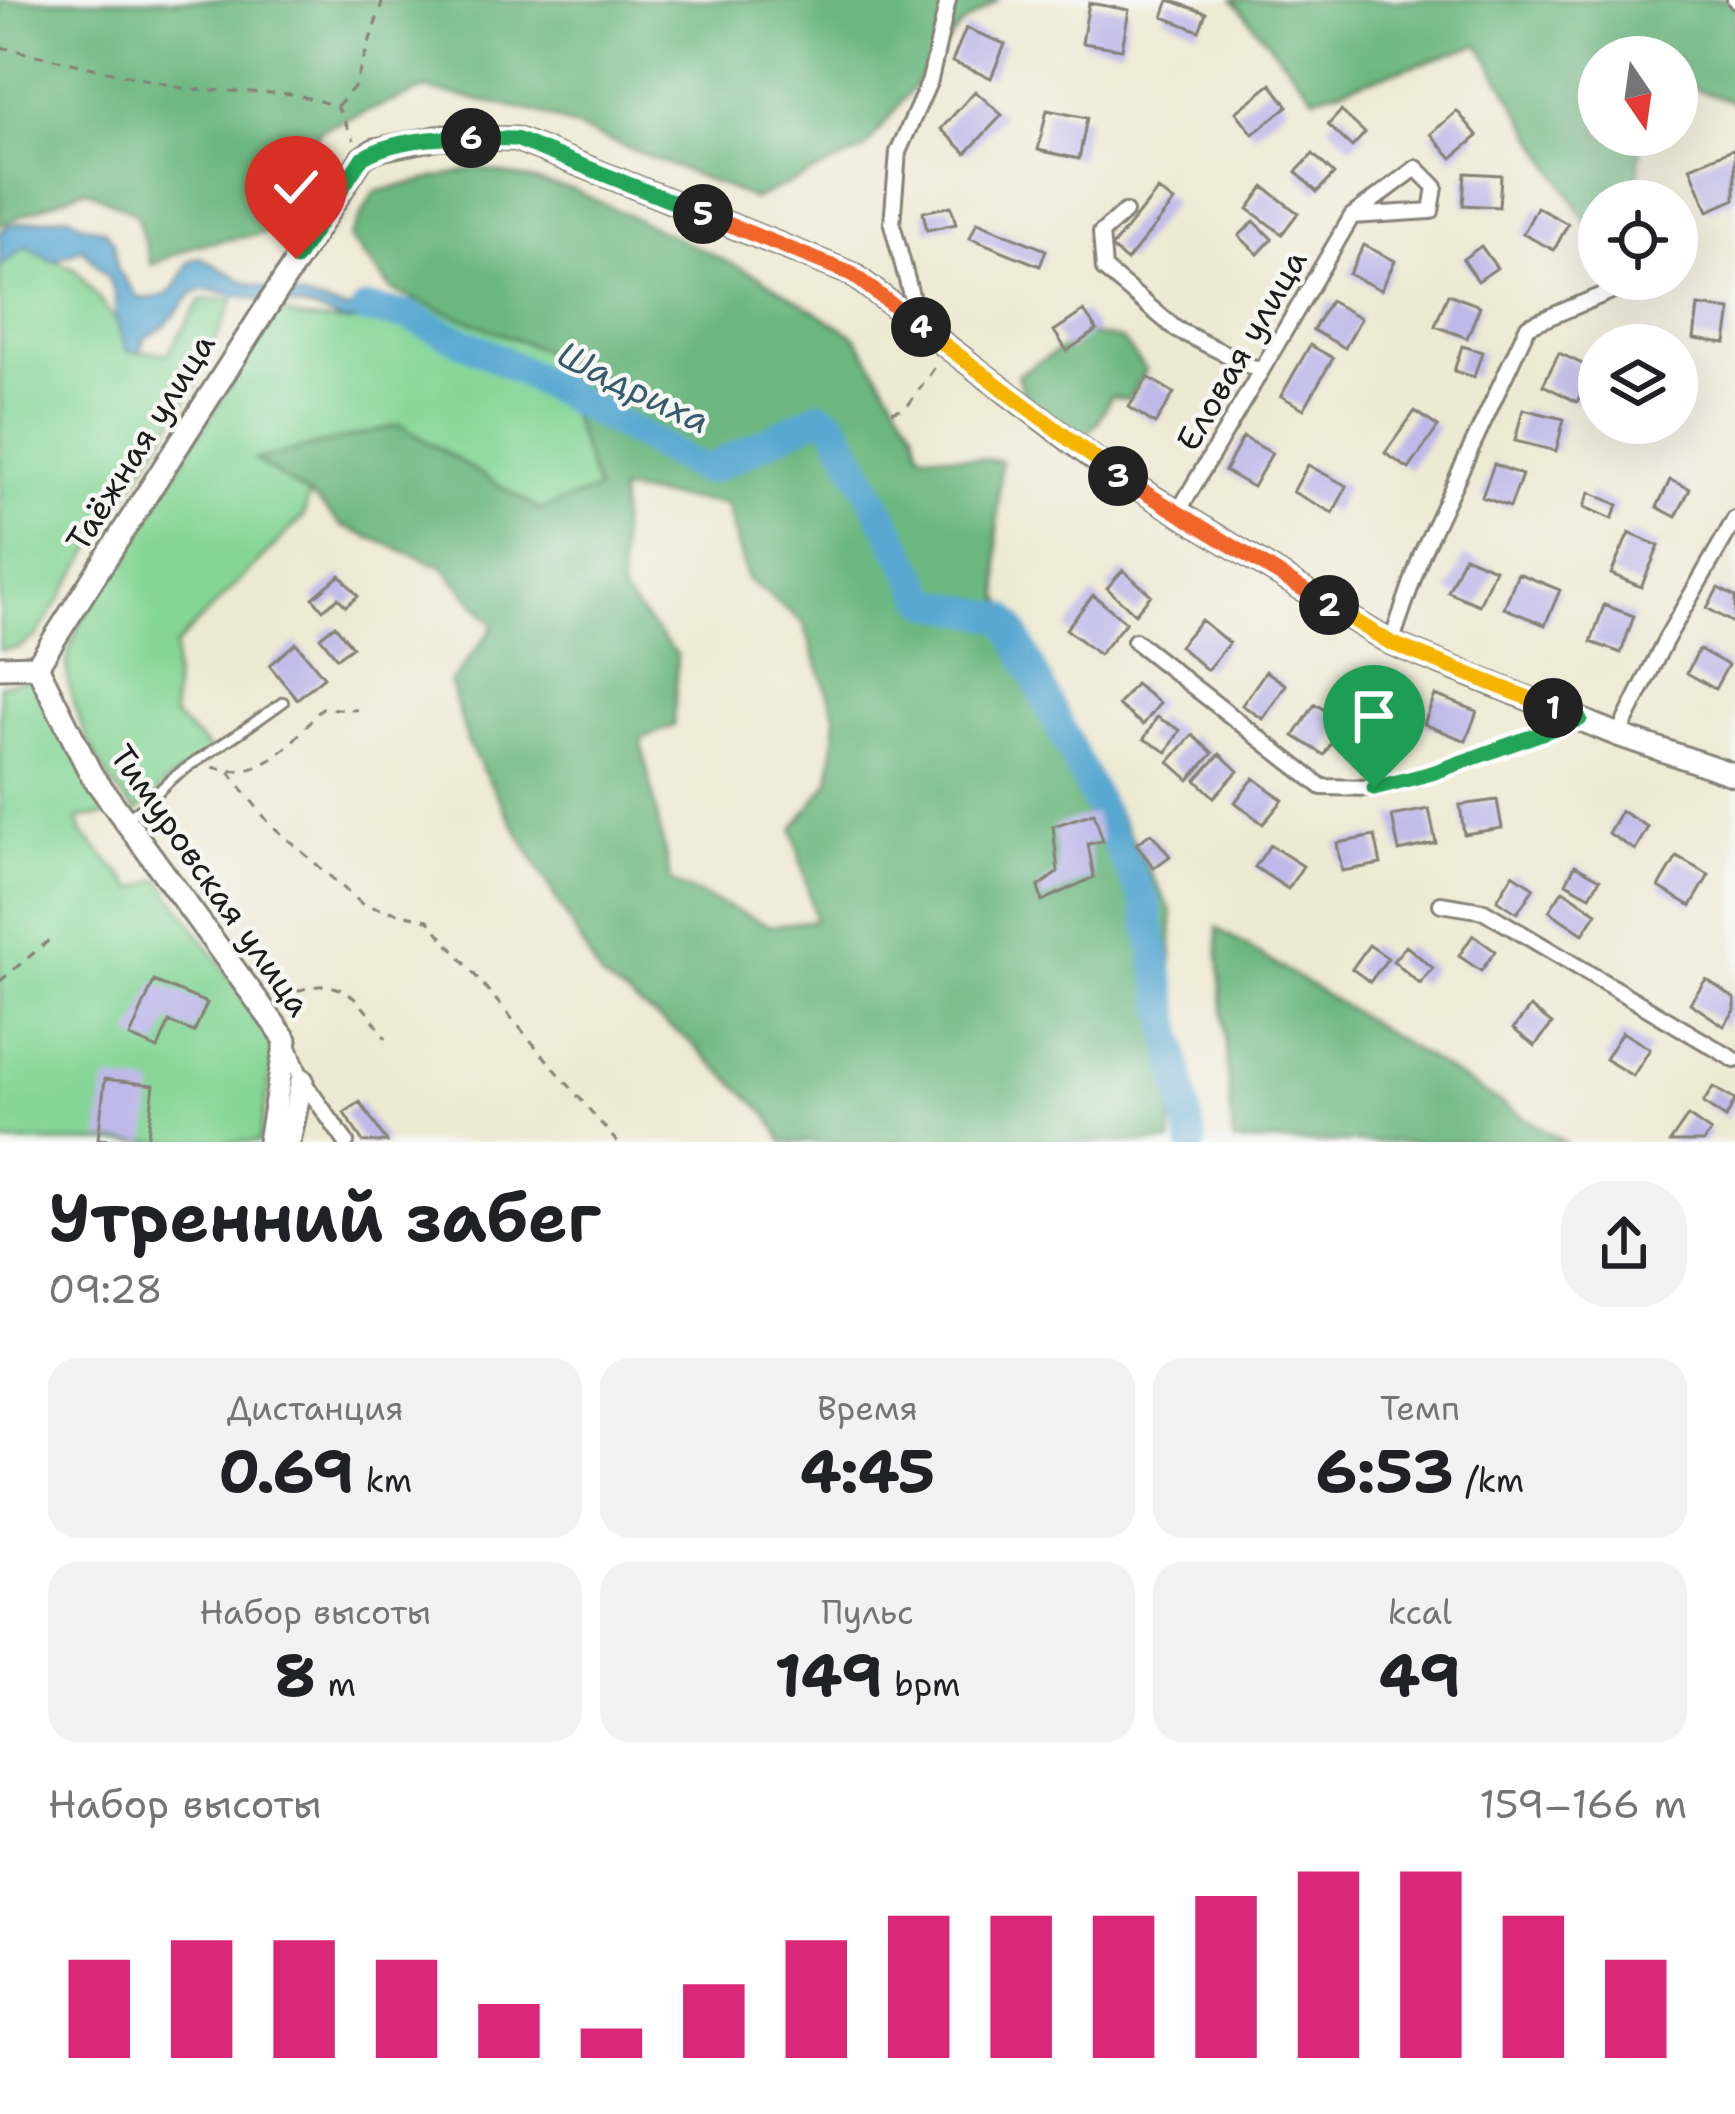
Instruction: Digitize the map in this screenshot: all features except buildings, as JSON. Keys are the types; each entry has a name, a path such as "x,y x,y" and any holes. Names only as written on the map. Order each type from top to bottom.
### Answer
{"street":[{"path":"919,325 892,224 898,152 930,80 948,0"},
{"path":"362,158 375,150 441,137 516,139 852,274 1110,471 1391,643 1618,735 1735,775"},
{"name":"Таёжная улица","path":"37,666 362,158"},
{"name":"Еловая улица","path":"1178,512 1352,215 1416,168 1435,187 1431,211 1352,215"},
{"path":"1125,212 1101,233 1104,268 1176,329 1258,370"},
{"path":"1391,643 1422,553 1528,326 1590,300"},
{"path":"1618,735 1666,638 1735,519"},
{"path":"1135,641 1322,787 1374,788 1432,773 1580,719"},
{"path":"0,667 37,666"},
{"name":"Тимуровская улица","path":"37,666 91,774 286,1040 268,1142"},
{"path":"1441,904 1484,910 1735,1060"},
{"path":"286,1040 302,1081 346,1142"},
{"path":"290,1142 302,1081"}],"lane":[{"path":"125,819 149,805 173,777 283,702"}],"path":[{"path":"337,106 356,86 383,0"},
{"path":"0,47 187,89 276,92 337,106"},
{"path":"337,106 362,158"},
{"path":"892,412 908,407 949,348"},
{"path":"193,765 229,772 259,768 279,757 322,709 357,710"},
{"path":"229,772 269,823 363,905 428,920 617,1142"},
{"path":"0,981 53,937"},
{"path":"264,1010 311,985 340,986 365,1007 386,1039"}],"green space":[{"path":"0,0 998,0 962,25 864,150 755,199 537,112 424,89 320,130 266,233 197,245 151,265 136,214 85,189 0,225"},
{"path":"1233,0 1735,0 1735,103 1698,89 1698,36 1578,36 1578,156 1640,156 1638,180 1578,180 1578,209 1479,45 1314,97"},
{"path":"478,168 574,190 760,277 856,337 915,431 920,452 1001,461 1000,596 1172,913 1171,1142 783,1142 768,1115 688,1040 601,978 469,746 450,683 494,626 443,567 342,526 316,500 255,460 400,425 540,510 597,490 550,353 393,291 349,238 374,192","holes":["620,491 726,504 747,579 803,622 836,717 830,780 793,829 815,920 771,926 671,882 641,739 674,726 677,654 621,592"]},
{"path":"26,246 76,270 116,321 127,351 168,353 201,300 234,299 195,387 37,635 19,648 0,650 0,267"},
{"path":"415,299 550,353 597,490 540,511 400,425 257,460 309,496 303,517 175,646 173,716 214,753 173,777 137,812 101,765 74,704 67,662 80,621 278,311 309,320 357,320 406,315"},
{"path":"1086,334 1121,339 1146,370 1128,399 1111,396 1099,421 1082,440 1025,398 1017,375"},
{"path":"32,678 110,815 78,818 81,832 135,889 160,879 276,1042 259,1142 0,1142 0,685"},
{"path":"1217,928 1564,1142 1233,1142"}],"water":[{"path":"69,215 83,225 105,230 114,243 117,269 138,298 170,292 188,262 200,257 245,282 346,310 374,304 407,315 347,322 311,309 205,289 193,293 164,327 144,338 141,352 127,351 116,321 115,294 83,249 53,261 26,246 0,267 0,232 9,225"}],"waterway":[{"name":"Шадриха","path":"366,310 407,315 496,357 699,468 710,469 820,415 834,423 926,598 1004,618 1010,625 1145,901 1192,1142"}],"route":[{"path":"296,259 362,158 375,150 441,137 516,139 852,274 1110,471 1391,643 1580,719 1432,773 1374,788"}]}
